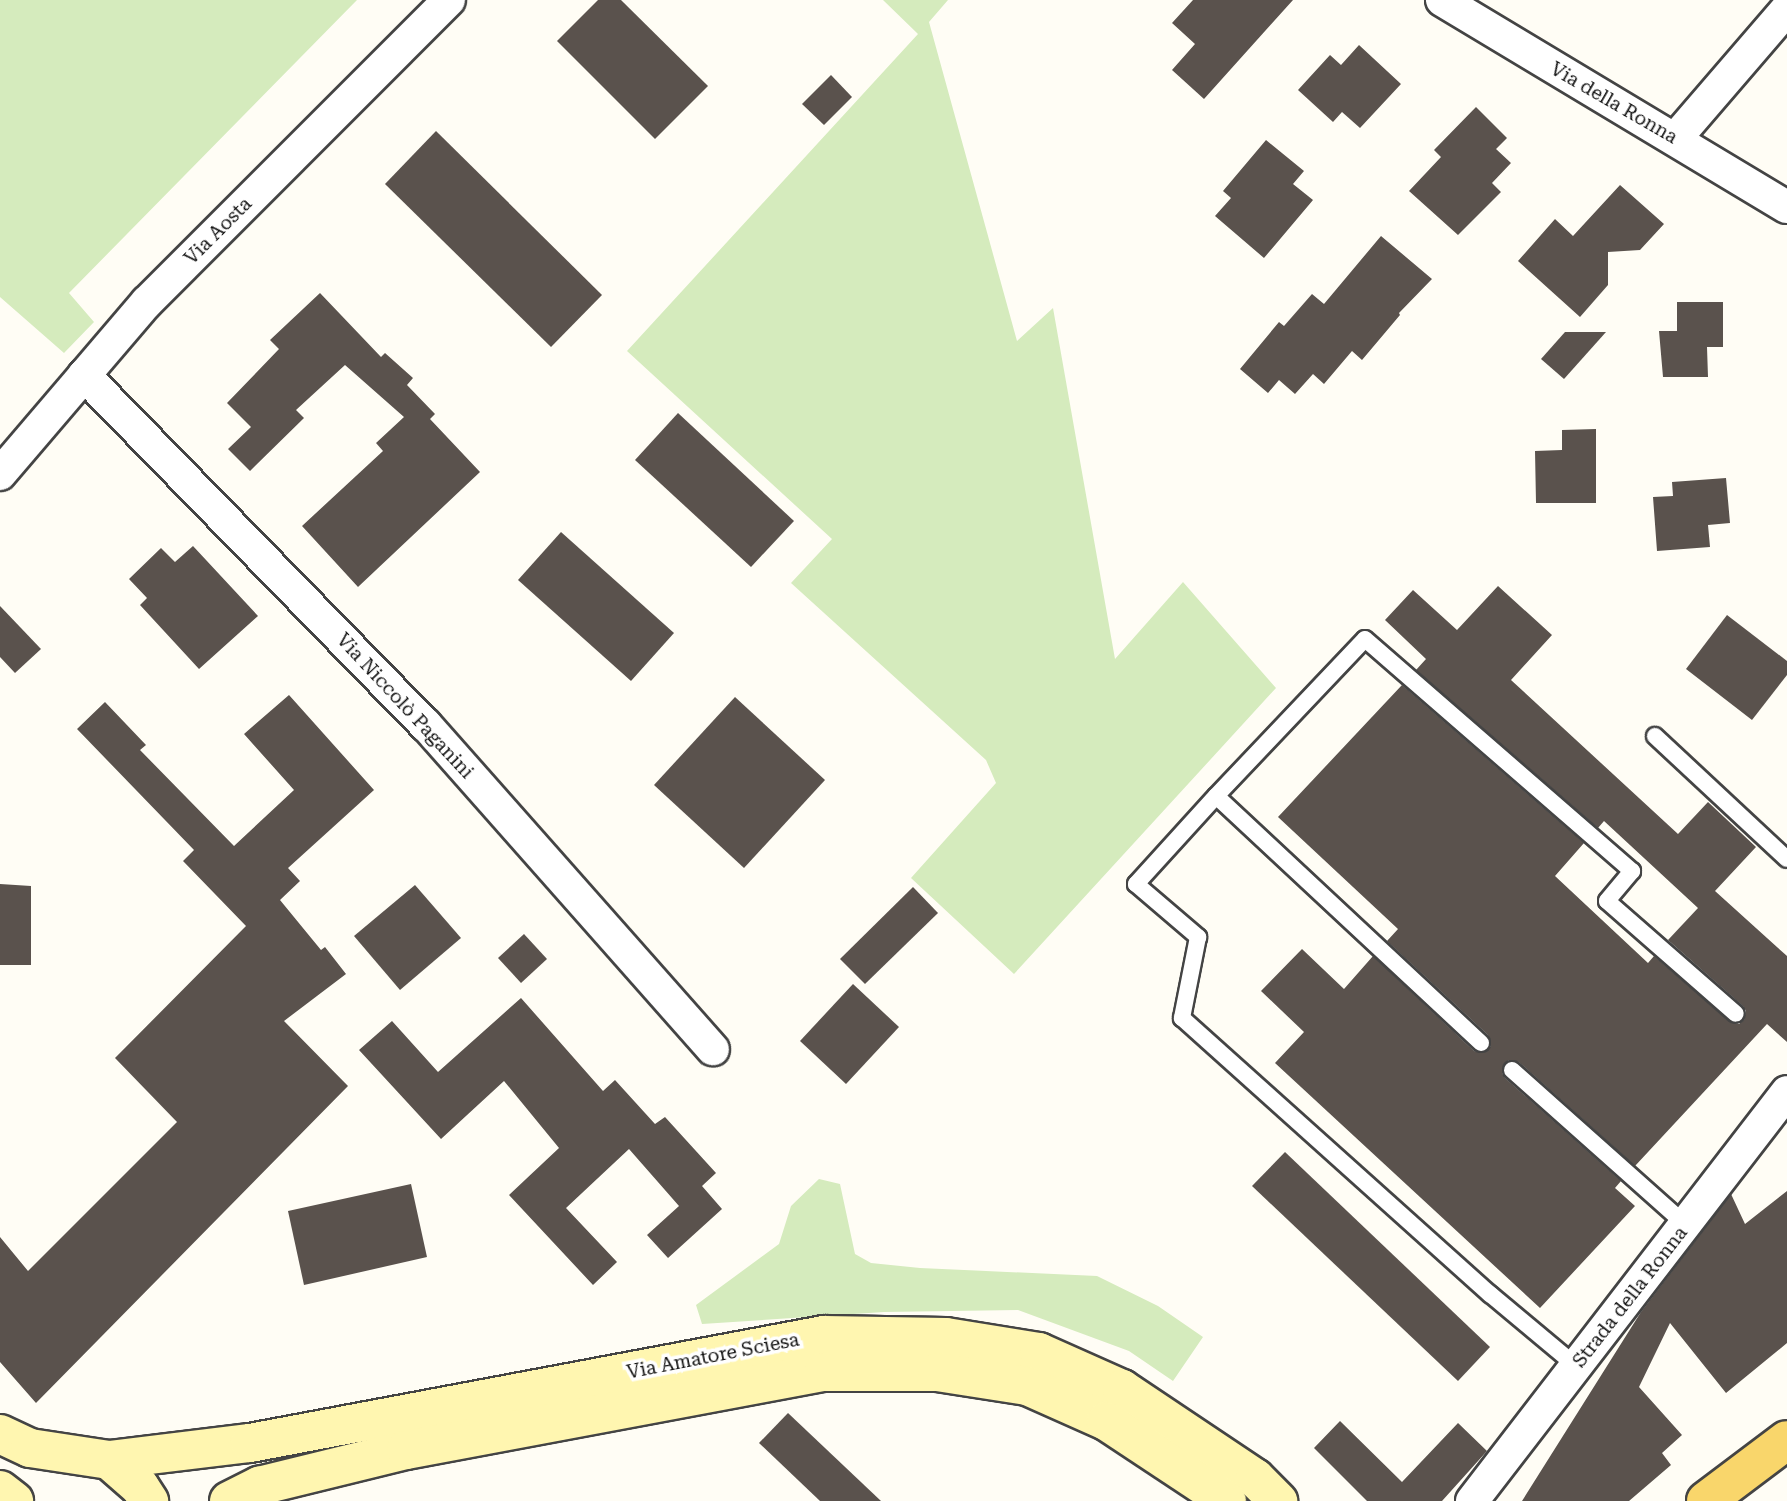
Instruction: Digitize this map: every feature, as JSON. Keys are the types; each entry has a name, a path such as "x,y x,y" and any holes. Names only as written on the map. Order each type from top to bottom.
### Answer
{"main road":[{"path":"1706,1501 1787,1440"}],"street":[{"name":"Via Aosta","path":"0,474 146,302 449,0"},
{"name":"Via della Ronna","path":"1441,0 1676,138 1787,207"},
{"path":"1676,138 1787,9"},
{"name":"Via Niccolò Paganini","path":"84,375 426,725 713,1049"},
{"name":"Strada della Ronna","path":"1472,1501 1787,1092"},
{"name":"Via Amatore Sciesa","path":"0,1434 30,1448 109,1460 250,1443 824,1335 946,1337 1040,1352 1122,1389 1254,1493"},
{"name":"Via Amatore Sciesa","path":"229,1501 259,1486 406,1450 824,1372 937,1372 1027,1386 1254,1493"},
{"path":"109,1460 140,1487 149,1501"},
{"path":"0,1490 14,1501"}],"lane":[{"path":"1576,1366 1480,1285 1182,1018 1198,937 1136,884 1364,639 1632,871 1607,901 1736,1014"},
{"path":"1655,736 1787,859"},
{"path":"1216,796 1481,1043"},
{"path":"1512,1070 1685,1224"}],"green space":[{"path":"0,0 357,0 69,293 94,322 64,353 0,297"},
{"path":"883,0 948,0 929,22 1017,341 1053,308 1115,659 1183,582 1276,688 1014,974 911,878 996,783 986,760 791,583 832,539 627,351 918,34"},
{"path":"819,1179 840,1184 855,1254 871,1263 920,1268 1097,1276 1158,1306 1203,1337 1173,1381 1129,1351 1018,1310 884,1312 702,1324 696,1305 779,1244 791,1206"}],"building":[{"path":"598,0 621,0 708,86 655,139 557,41"},
{"path":"1193,0 1293,0 1204,99 1172,70 1195,44 1172,23"},
{"path":"1359,45 1401,84 1360,128 1342,112 1333,122 1298,90 1330,55 1341,65"},
{"path":"831,75 852,97 824,125 802,104"},
{"path":"1476,107 1507,138 1496,149 1511,163 1492,183 1501,192 1458,235 1409,191 1441,157 1434,150"},
{"path":"436,131 602,295 551,347 385,184"},
{"path":"1266,140 1304,171 1293,184 1313,200 1264,258 1215,216 1231,198 1223,191"},
{"path":"1620,185 1664,224 1640,250 1608,252 1608,285 1580,317 1518,261 1555,219 1573,236"},
{"path":"1381,236 1432,279 1399,313 1362,360 1352,351 1324,384 1313,374 1295,394 1279,380 1268,393 1240,369 1279,322 1284,326 1312,294 1324,304"},
{"path":"320,293 381,357 385,353 413,378 407,385 435,414 430,419 480,472 358,587 302,526 383,451 376,443 404,417 345,365 296,410 304,418 250,471 228,449 251,427 227,403 279,349 270,340"},
{"path":"1677,302 1723,302 1723,347 1707,347 1708,377 1663,377 1659,331 1677,331"},
{"path":"1565,332 1606,332 1564,379 1541,359"},
{"path":"678,413 794,521 751,567 635,460"},
{"path":"1596,429 1596,503 1536,503 1535,451 1562,450 1562,430"},
{"path":"1726,478 1730,523 1708,525 1710,547 1657,551 1653,497 1673,496 1672,482"},
{"path":"561,532 674,633 631,681 518,580"},
{"path":"193,546 258,616 199,669 140,605 147,598 129,579 161,548 175,562"},
{"path":"1498,586 1552,635 1511,680 1678,834 1708,802 1756,847 1715,891 1787,956 1787,1042 1767,1024 1635,1166 1519,1062 1509,1060 1504,1064 1502,1073 1505,1078 1621,1181 1615,1188 1635,1206 1540,1308 1275,1063 1304,1032 1261,991 1302,949 1344,989 1373,956 1474,1051 1483,1053 1491,1046 1488,1035 1387,941 1398,929 1278,817 1402,685 1584,843 1555,876 1648,963 1654,956 1730,1022 1739,1024 1744,1020 1746,1011 1743,1006 1668,940 1698,908 1604,821 1598,828 1416,670 1426,659 1385,620 1413,590 1457,630"},
{"path":"0,606 41,649 15,673 0,657"},
{"path":"1727,615 1787,661 1787,675 1752,720 1686,669"},
{"path":"289,695 374,790 288,868 300,881 280,900 321,950 325,947 346,974 284,1021 348,1086 36,1403 0,1362 0,1237 28,1271 177,1122 115,1058 246,926 183,861 194,850 77,729 105,702 146,745 140,750 234,846 294,790 244,734"},
{"path":"735,697 825,780 744,868 654,785"},
{"path":"0,884 31,886 31,965 0,965"},
{"path":"415,885 461,938 400,990 354,936"},
{"path":"913,887 938,913 865,984 840,959"},
{"path":"524,934 547,959 521,983 498,958"},
{"path":"853,984 899,1027 846,1084 800,1041"},
{"path":"521,998 603,1091 615,1080 655,1124 665,1117 716,1173 702,1186 722,1209 668,1258 647,1235 679,1206 629,1149 566,1208 617,1262 593,1285 509,1195 559,1148 504,1081 441,1139 359,1050 392,1021 438,1072"},
{"path":"1285,1152 1490,1347 1458,1381 1252,1186"},
{"path":"411,1184 427,1257 304,1285 288,1211"},
{"path":"1787,1191 1787,1343 1726,1393 1670,1323 1639,1387 1682,1435 1662,1453 1671,1465 1629,1501 1522,1501 1641,1312 1731,1194 1745,1224"},
{"path":"788,1413 881,1501 820,1501 759,1443"},
{"path":"1340,1421 1402,1482 1458,1423 1487,1451 1442,1501 1367,1501 1314,1448"}]}
